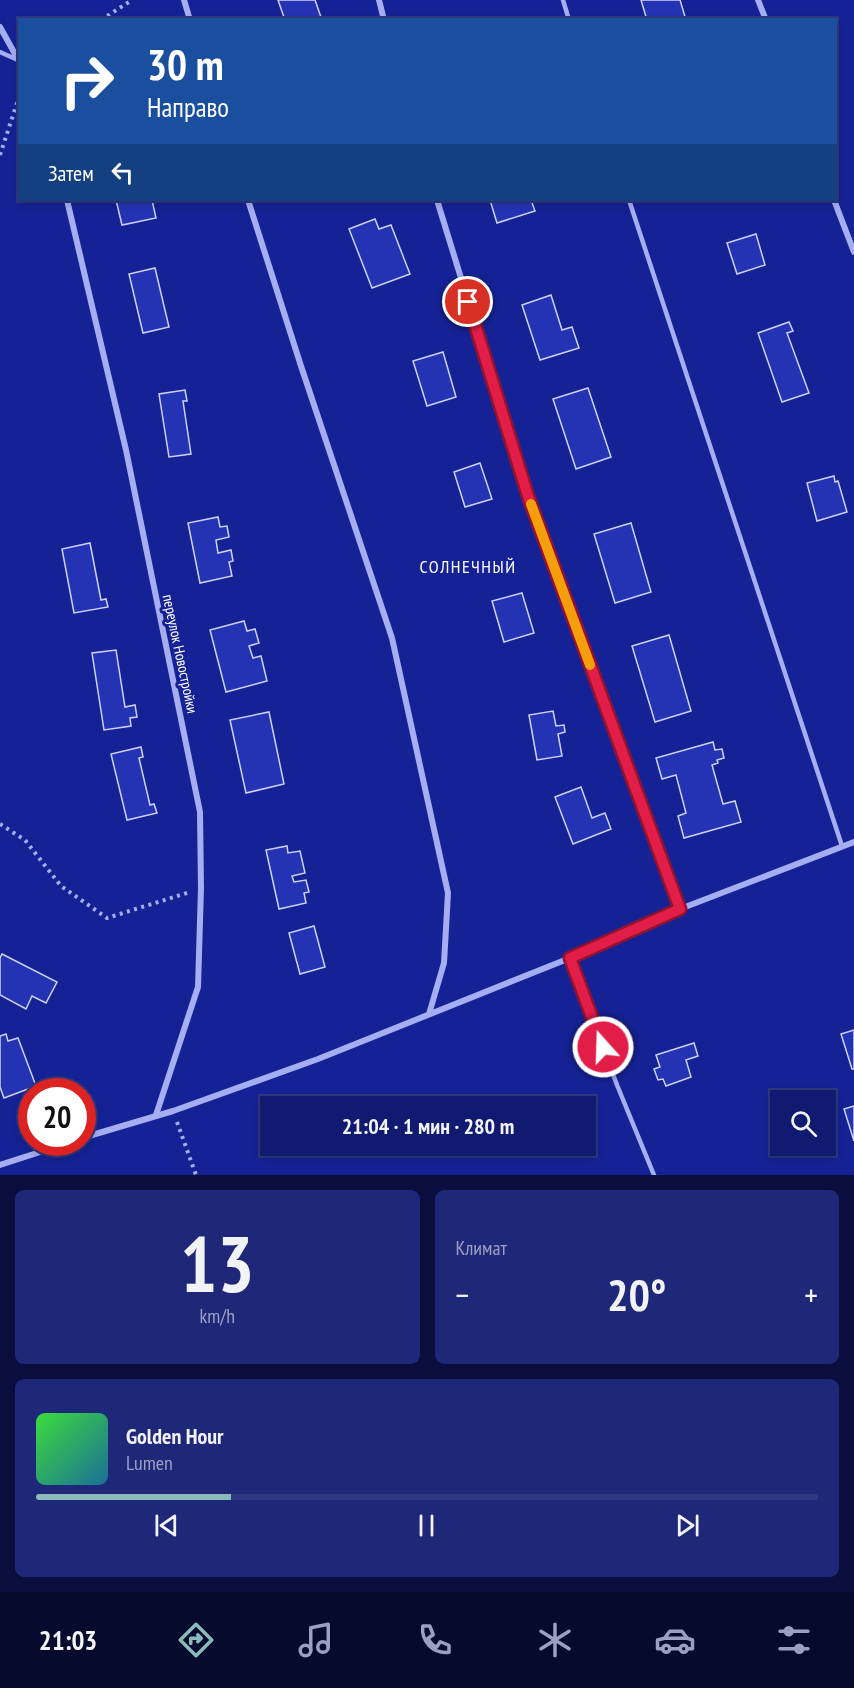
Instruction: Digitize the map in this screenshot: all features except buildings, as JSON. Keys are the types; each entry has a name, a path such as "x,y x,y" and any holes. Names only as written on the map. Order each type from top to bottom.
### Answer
{"street":[{"path":"184,0 189,18"},
{"path":"378,0 383,18"},
{"path":"758,0 764,18"},
{"path":"0,27 18,59"},
{"name":"переулок Новостройки","path":"67,201 126,450 200,812 201,888 198,987 156,1114"},
{"path":"248,201 392,638 448,893 444,963 429,1014"},
{"path":"436,201 528,496 680,909"},
{"path":"834,201 854,252"},
{"path":"96,1133 156,1114 173,1111 318,1059 570,958 680,909 854,842"},
{"path":"0,1165 28,1156"}],"lane":[{"path":"563,0 568,18"},
{"path":"0,52 18,61"},
{"path":"628,201 842,846"},
{"path":"570,958 617,1085 654,1175"}],"path":[{"path":"104,18 132,0"},
{"path":"0,155 18,100"},
{"path":"0,824 25,840 61,886 107,918 201,888"},
{"path":"173,1111 196,1175"}],"slow traffic":[{"path":"531,504 590,665"}],"district":[{"name":"СОЛНЕЧНЫЙ","path":"468,567"}],"route":[{"path":"468,302 528,496 680,909 570,958 603,1047"}]}
